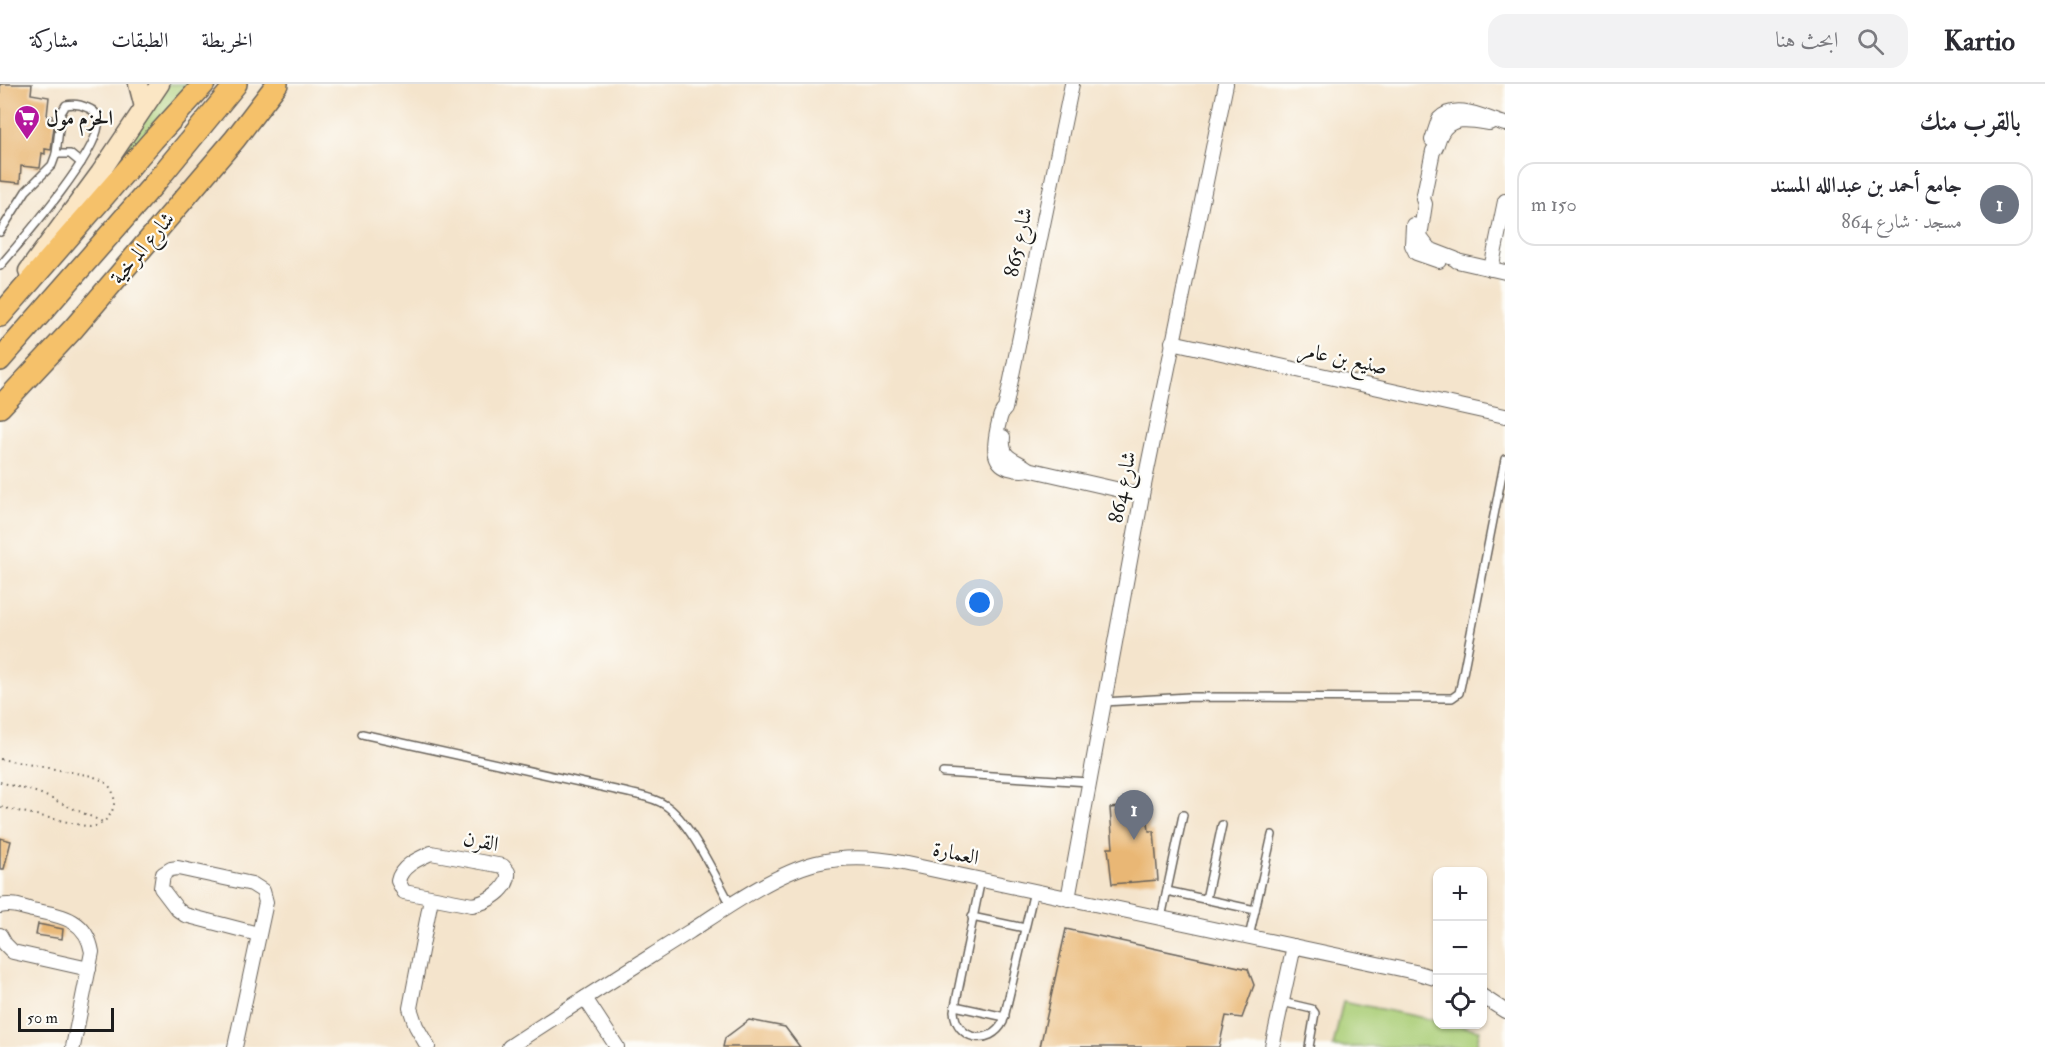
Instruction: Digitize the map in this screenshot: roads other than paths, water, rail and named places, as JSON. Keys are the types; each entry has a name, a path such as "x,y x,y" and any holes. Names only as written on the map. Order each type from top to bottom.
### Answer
{"highway":[{"path":"0,316 204,84"},
{"name":"شارع المرخية","path":"0,360 236,84"},
{"name":"شارع المرخية","path":"0,407 81,319 235,139 277,84"}],"main road":[{"path":"138,84 144,107"},
{"path":"0,307 100,173 160,84"}],"street":[{"name":"شارع 865","path":"1072,84 1005,409 1003,448 1010,459 1028,469 1142,495"},
{"name":"شارع 864","path":"1068,899 1142,495 1226,84"},
{"path":"1499,122 1489,123 1467,119 1453,122 1443,130 1436,149 1433,151 1423,199 1419,202 1416,211 1411,236 1416,253 1424,257 1453,263 1457,261 1505,272"},
{"path":"1491,269 1505,201"},
{"name":"صنيع بن عامر","path":"1172,342 1505,416"},
{"name":"القرن","path":"431,853 503,866 508,872 508,880 503,889 478,905 472,906 431,898 404,892 398,881 401,872 406,867 431,853"},
{"name":"العمارة","path":"509,1047 731,905 797,870 840,859 867,857 885,859 1294,946 1433,978"},
{"path":"235,1047 266,897 259,887 252,884 177,868 171,868 163,874 161,888 180,912 193,918 258,934"},
{"path":"428,1047 416,1026 410,1008 431,898"},
{"path":"0,906 12,905 70,918 84,930 92,952 73,1047"},
{"path":"0,934 5,944 13,952 89,969"},
{"path":"1272,1047 1294,946"},
{"path":"585,998 617,1047"},
{"path":"1487,999 1505,1011"}],"lane":[{"path":"0,232 26,191 52,165 56,154 61,113 66,105 74,103 93,110 97,115 98,125 81,163 0,266"},
{"path":"56,154 70,154 81,163"},
{"path":"1104,702 1189,697 1452,698 1459,693 1461,684 1505,459"},
{"path":"362,734 629,793 664,804 690,832 731,905"},
{"path":"943,773 1089,782"},
{"path":"1161,918 1183,815"},
{"path":"1206,899 1222,825"},
{"path":"1249,937 1272,835"},
{"path":"981,879 954,1017 958,1027 972,1036 982,1038 993,1034 1001,1026 1005,1017 1034,891"},
{"path":"1167,891 1255,910"},
{"path":"972,917 1025,928"},
{"path":"1282,1002 1312,1009 1315,1013 1309,1047"},
{"path":"955,1006 1005,1017"}],"place":[{"name":"الحزم مول","path":"27,141"},
{"name":"جامع أحمد بن عبدالله المسند","path":"1134,840"}]}
